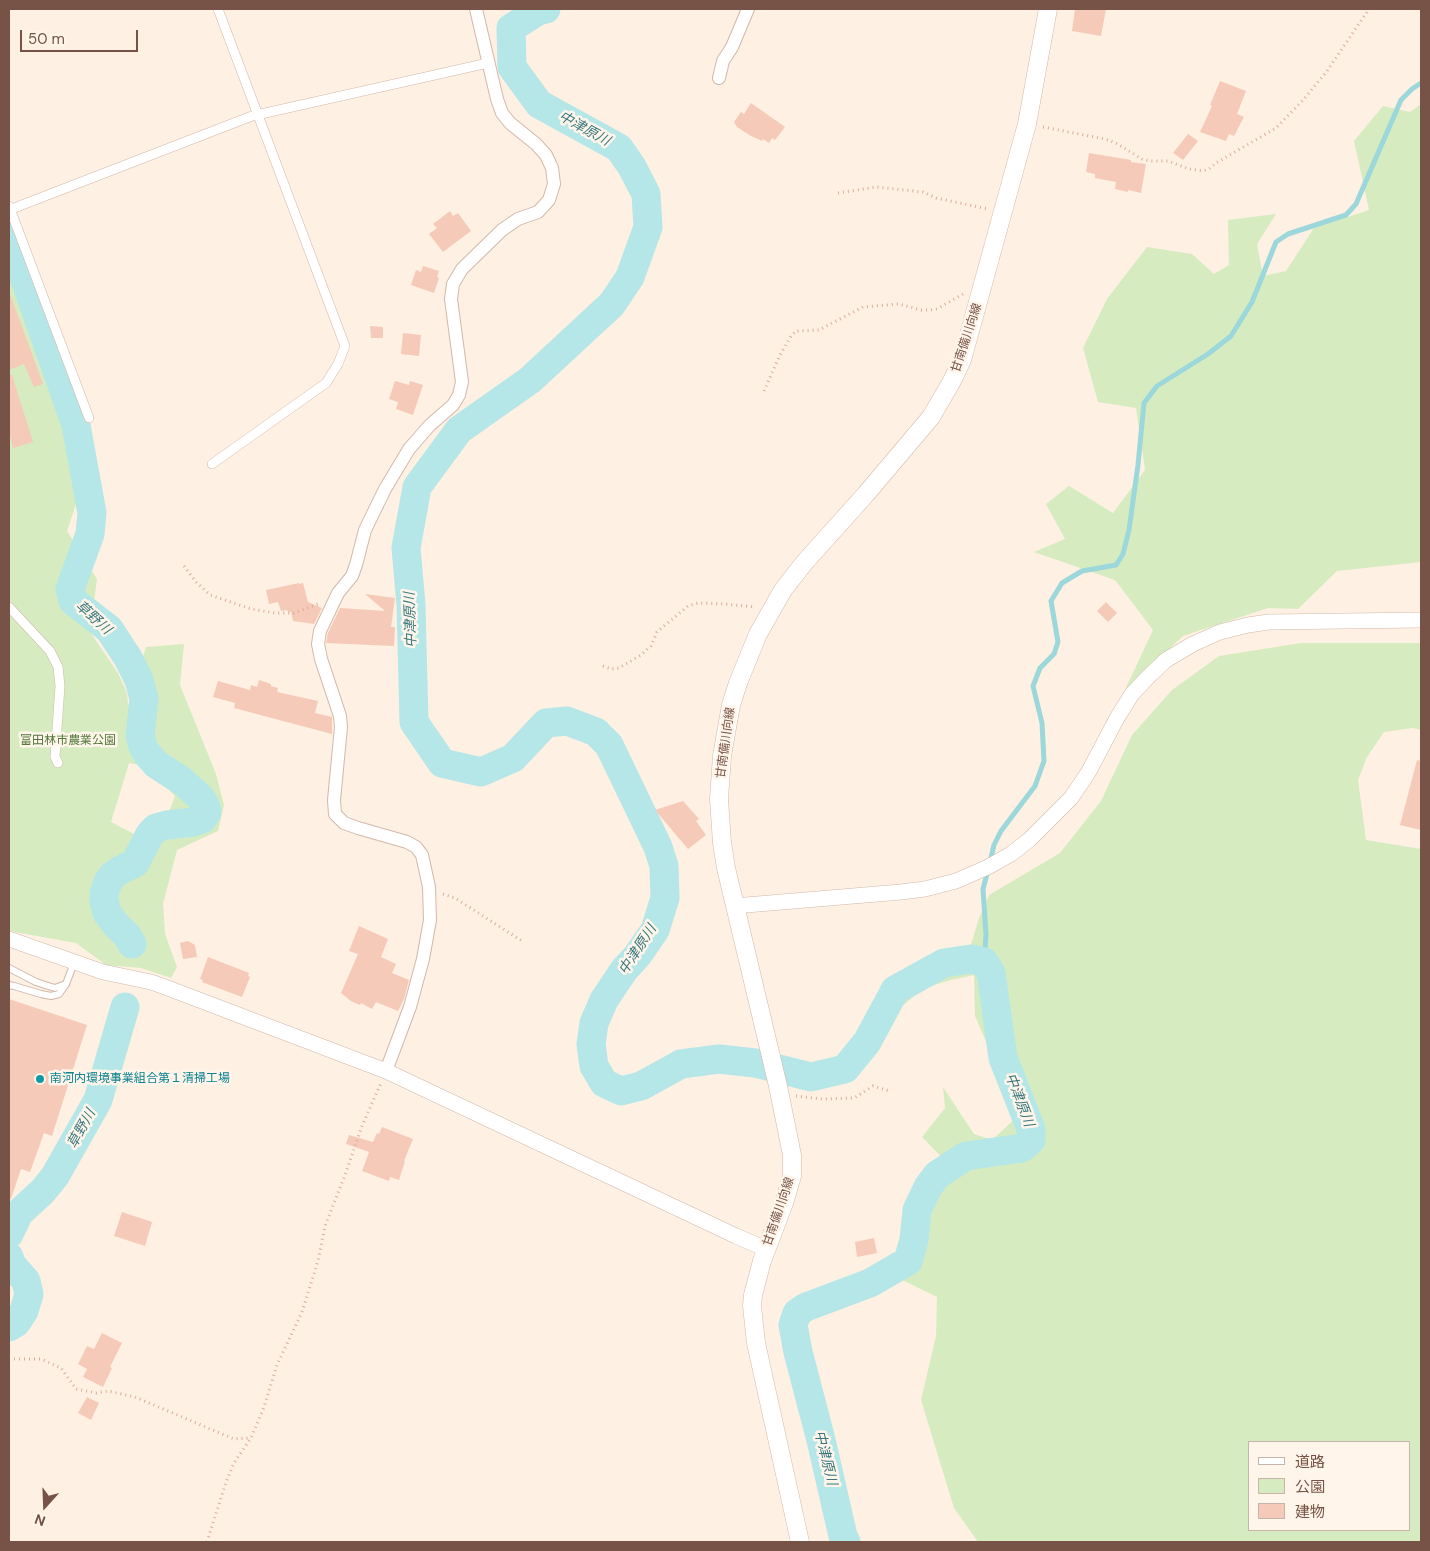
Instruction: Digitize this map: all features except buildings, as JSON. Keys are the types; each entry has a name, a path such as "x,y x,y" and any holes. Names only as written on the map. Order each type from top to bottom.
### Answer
{"main road":[{"name":"甘南備川向線","path":"800,1542 753,1323 753,1295 766,1249 784,1203 792,1176 792,1155 780,1092 734,906 725,860 719,799 722,756 731,705 738,683 748,656 783,590 804,563 931,417 962,360 1027,124 1048,9"}],"street":[{"path":"212,464 326,382 338,364 345,346 218,9"},
{"path":"386,1071 410,1007 423,959 430,920 429,887 422,855 416,847 407,842 344,823 335,814 334,800 341,726 340,716 321,659 318,644 320,631 338,593 352,576 365,530 385,490 409,449 430,425 452,405 459,395 462,382 451,299 453,284 462,269 502,230 518,219 538,212 549,200 554,184 552,168 546,155 536,144 510,123 502,113 476,9"},
{"path":"719,78 723,61 732,47 748,9"},
{"path":"89,418 9,209 258,115 488,63"},
{"path":"9,607 50,651 58,667 60,686 54,757 58,763"},
{"path":"734,906 925,889 967,877 988,867 1011,854 1029,840 1071,798 1088,772 1132,694 1166,660 1193,644 1220,632 1269,622 1421,620"},
{"path":"9,939 119,976 158,985 386,1071 766,1249"}],"lane":[{"path":"9,986 51,996 59,994 66,984 74,962"},
{"path":"9,968 50,987 55,988 66,984"}],"path":[{"path":"1027,124 1110,141 1142,159 1168,162 1189,169 1209,170 1216,163 1276,128 1282,122 1327,71 1369,9"},
{"path":"838,193 876,187 923,192 936,198 1003,212"},
{"path":"764,391 780,355 796,331 819,330 863,307 890,304 929,310 937,309 968,292 981,294"},
{"path":"184,566 196,582 210,595 251,609 294,614 316,604 334,601"},
{"path":"603,666 611,669 619,668 641,655 651,646 657,632 688,606 698,603 756,607 769,614"},
{"path":"430,898 442,894 454,898 522,940"},
{"path":"207,1542 226,1482 234,1463 251,1438 264,1407 277,1365 302,1312 318,1261 325,1226 346,1176 362,1126 386,1071"},
{"path":"780,1092 794,1096 822,1099 854,1098 873,1086 889,1091"},
{"path":"9,1359 41,1359 60,1368 76,1389 96,1393 108,1391 135,1397 234,1439 251,1438"}],"green space":[{"path":"1421,104 1421,562 1337,571 1298,609 1268,608 1183,636 1124,692 1153,630 1115,580 1034,552 1065,539 1046,504 1069,486 1113,513 1145,470 1136,408 1098,402 1083,348 1107,299 1147,247 1192,254 1214,274 1229,265 1228,220 1276,214 1257,244 1263,276 1286,271 1314,228 1369,210 1354,141 1383,106 1410,112"},
{"name":"富田林市農業公園","path":"9,252 32,320 72,425 82,486 67,531 97,579 90,632 118,673 127,693 128,706 146,647 184,644 180,685 216,774 224,805 218,831 177,850 163,904 165,934 177,967 171,978 141,968 106,965 76,943 9,931","holes":["129,763 145,766 175,796 166,820 136,835 111,822"]},
{"path":"1301,643 1421,643 1421,730 1413,728 1384,732 1367,757 1358,780 1366,840 1421,849 1421,1542 978,1542 954,1508 921,1400 936,1336 937,1297 898,1278 921,1206 954,1170 922,1137 945,1108 943,1087 974,1134 992,1140 1018,1116 975,1016 974,975 924,988 901,1007 900,997 930,977 966,961 979,918 989,895 1060,853 1101,801 1132,735 1172,690 1219,656"}],"waterway":[{"name":"中津原川","path":"546,9 538,11 511,28 512,67 539,104 619,148 632,167 646,194 648,227 630,277 612,304 530,380 459,430 417,487 406,548 411,605 414,722 442,763 481,772 513,758 546,723 567,721 596,732 609,745 658,847 664,866 665,898 655,930 637,956 624,970 604,1000 594,1023 591,1044 594,1066 604,1083 621,1091 641,1086 681,1064 719,1059 755,1063 811,1077 845,1069 867,1042 895,990 944,963 971,959 984,962 991,973 1003,1058 1031,1129 1031,1140 1022,1148 966,1156 937,1175 928,1187 917,1210 914,1240 908,1261 870,1283 806,1307 797,1313 793,1325 798,1352 846,1542"},
{"path":"990,862 994,845 1001,831 1035,786 1044,761 1042,723 1033,686 1040,668 1054,654 1058,642 1051,601 1062,583 1082,571 1116,565 1123,554 1129,530 1144,403 1157,386 1208,354 1231,336 1252,302 1276,242 1288,234 1346,215 1356,204 1401,100 1421,83"},
{"name":"草野川","path":"9,234 76,425 92,513 90,534 70,589 73,601 109,629 128,658 139,680 144,699 140,736 143,747 148,755 156,764 182,781 201,798 207,812 202,819 194,822 156,828 150,834 135,863 113,875 108,882 104,893 107,913 126,934 132,944"},
{"path":"984,962 986,935 983,889 988,870"},
{"name":"草野川","path":"9,1234 19,1213 43,1191 55,1176 98,1100 125,1007"},
{"name":"草野川","path":"9,1257 12,1265 26,1281 29,1294 24,1311 16,1323 9,1327"}],"place":[{"name":"南河内環境事業組合第１清掃工場","path":"40,1079"}]}
